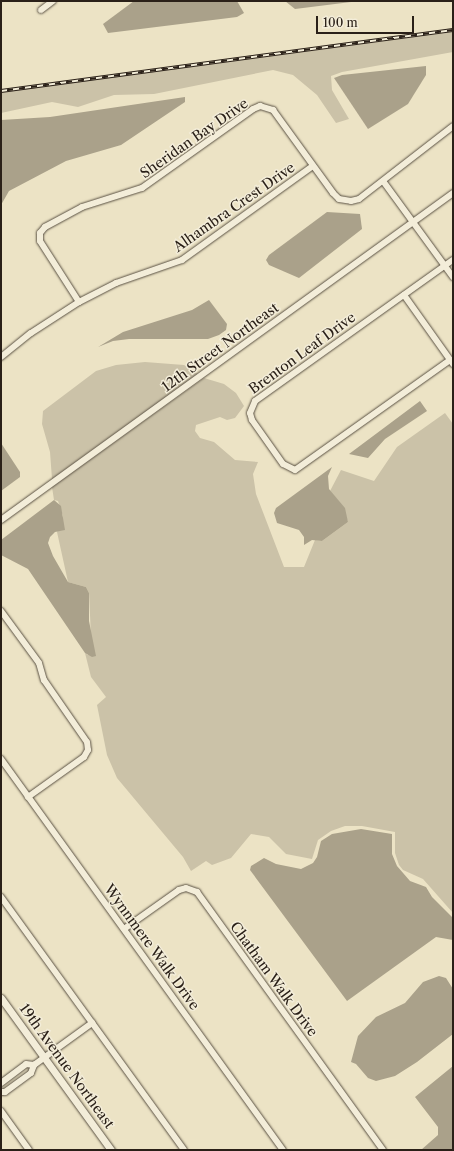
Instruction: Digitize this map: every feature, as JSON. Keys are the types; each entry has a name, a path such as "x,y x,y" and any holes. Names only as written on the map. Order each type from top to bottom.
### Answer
{"street":[{"path":"41,10 53,1"},
{"name":"Sheridan Bay Drive","path":"79,302 40,241 40,234 45,227 58,219 100,201 142,188 260,106 273,110 313,166 339,199 359,199 453,126"},
{"name":"Alhambra Crest Drive","path":"1,357 31,333 79,302 116,283 182,260 313,166"},
{"path":"383,180 453,277"},
{"name":"12th Street Northeast","path":"1,520 453,193"},
{"name":"Brenton Leaf Drive","path":"451,362 295,470 283,464 252,420 250,413 255,401 453,260"},
{"path":"404,295 451,362"},
{"path":"1,611 39,663 44,680 87,742 88,750 84,757 28,797"},
{"name":"Wynnmere Walk Drive","path":"1,759 283,1150"},
{"name":"Chatham Walk Drive","path":"124,929 179,890 186,888 196,892 383,1150"},
{"path":"1,896 184,1150"},
{"name":"19th Avenue Northeast","path":"1,998 111,1150"},
{"path":"1,1092 5,1092 31,1073 34,1065 92,1023"},
{"path":"1,1083 26,1064 34,1065"},
{"path":"1,1111 29,1150"}],"shaded area":[{"path":"134,1 237,1 244,13 237,17 108,33 103,24"},
{"path":"285,1 359,1 295,9"},
{"path":"453,32 453,52 342,72 331,76 332,90 349,119 336,123 317,95 293,75 273,70 154,94 114,95 78,107 52,102 1,113 1,92"},
{"path":"426,66 426,75 408,104 368,129 334,78 342,75"},
{"path":"185,97 185,102 121,145 66,161 9,191 1,205 1,120 50,117"},
{"path":"327,212 360,214 362,229 299,278 269,265 266,260 269,255"},
{"path":"209,300 227,324 226,330 219,335 208,339 129,339 113,341 98,347 123,332 192,310"},
{"path":"145,362 184,365 198,374 52,479 50,452 42,424 43,411 96,371 116,365"},
{"path":"204,378 224,384 236,393 244,406 235,418 227,420 220,417 196,425 195,431 200,438 214,442 235,460 258,462 253,474 256,494 284,567 304,567 315,540 322,541 348,522 342,505 330,491 341,470 374,481 397,447 445,413 453,424 453,913 423,879 403,870 399,865 395,853 395,832 362,826 345,826 331,831 318,840 312,859 286,854 269,837 251,834 231,858 212,865 206,861 191,871 183,857 117,778 107,755 97,705 106,697 91,677 85,653 88,655 91,637 89,593 86,587 68,582 57,532 63,516 58,501 54,500 52,487"},
{"path":"420,401 427,411 385,439 368,458 349,454"},
{"path":"1,443 20,472 20,477 1,491"},
{"path":"332,467 328,476 329,489 345,508 348,522 322,541 312,540 304,545 304,537 299,530 277,523 274,513 276,508"},
{"path":"54,500 61,506 65,530 55,532 50,537 48,543 53,556 68,582 86,587 89,593 89,621 96,656 92,657 85,653 28,569 1,555 1,540"},
{"path":"361,829 392,834 392,854 397,866 410,881 426,887 432,897 453,918 453,940 436,937 347,1001 250,870 251,866 264,858 276,864 301,869 313,863 317,857 321,841 332,834"},
{"path":"439,976 446,978 453,989 453,1034 417,1062 395,1076 376,1081 368,1078 356,1064 351,1062 358,1036 376,1017 405,1003 423,982"},
{"path":"453,1066 453,1150 421,1150 438,1135 438,1127 415,1097"}],"railway":[{"path":"1,91 453,30"}]}
